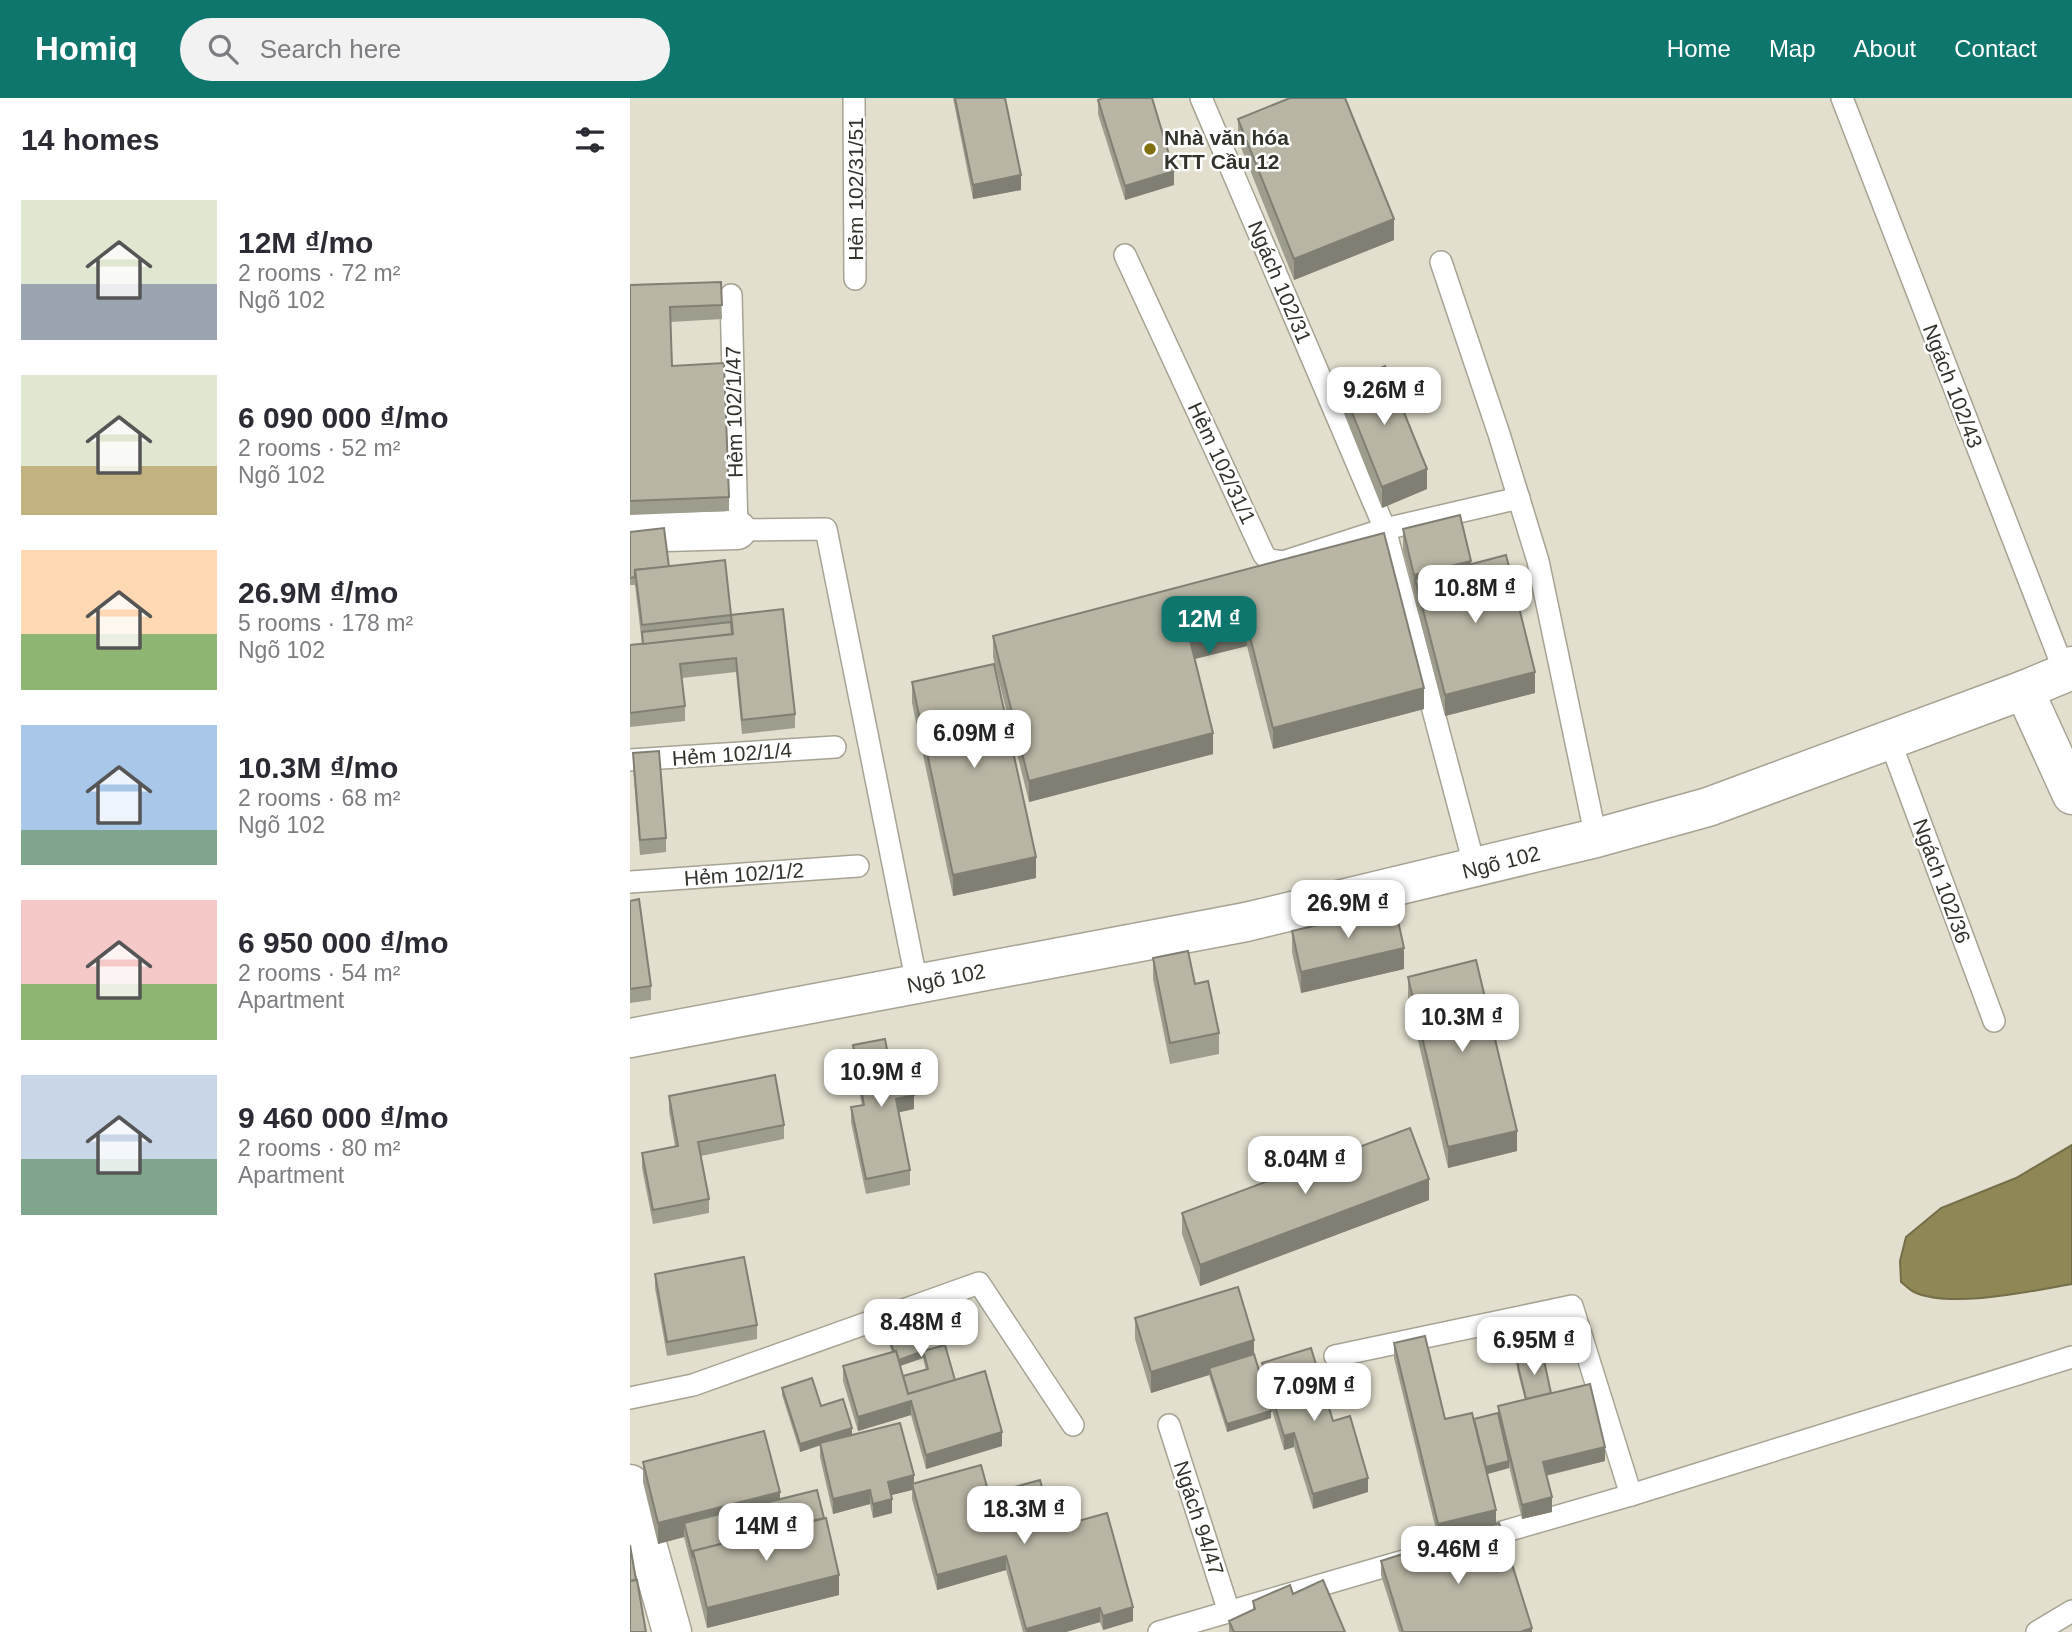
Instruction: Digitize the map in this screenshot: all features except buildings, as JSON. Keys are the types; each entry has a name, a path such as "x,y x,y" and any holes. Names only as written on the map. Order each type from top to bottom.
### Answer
{"street":[{"path":"630,533 737,530"},
{"name":"Ngõ 102","path":"630,1038 1246,922 1597,838 1708,807 1890,741 2024,690 2068,670"},
{"path":"2024,690 2072,795"},
{"path":"630,1484 672,1632"}],"lane":[{"name":"Hẻm 102/31/51","path":"854,98 855,279"},
{"name":"Ngách 102/31","path":"1201,98 1385,529 1475,869"},
{"name":"Ngách 102/43","path":"1842,98 2068,670"},
{"name":"Hẻm 102/31/1","path":"1125,255 1264,555 1269,560 1283,562 1385,529 1519,498"},
{"path":"1441,262 1538,561 1597,838"},
{"name":"Hẻm 102/1/47","path":"731,295 737,530"},
{"path":"737,530 825,529 916,984"},
{"name":"Ngách 102/36","path":"1890,741 1994,1021"},
{"name":"Hẻm 102/1/4","path":"630,761 835,747"},
{"name":"Hẻm 102/1/2","path":"630,882 858,866"},
{"path":"630,1398 693,1385 979,1283 1073,1425"},
{"path":"1335,1356 1572,1306 1631,1495"},
{"path":"1457,1546 1631,1495 2072,1357"},
{"name":"Ngách 94/47","path":"1169,1425 1229,1612"},
{"path":"1159,1632 1430,1553"},
{"path":"2037,1632 2072,1611"}],"shaded area":[{"path":"2072,1145 2072,1284 1992,1297 1949,1299 1914,1292 1901,1282 1900,1261 1906,1237 1941,1208 2016,1178"}],"place":[{"name":"Nhà văn hóa KTT Cầu 12","path":"1150,149"}]}
